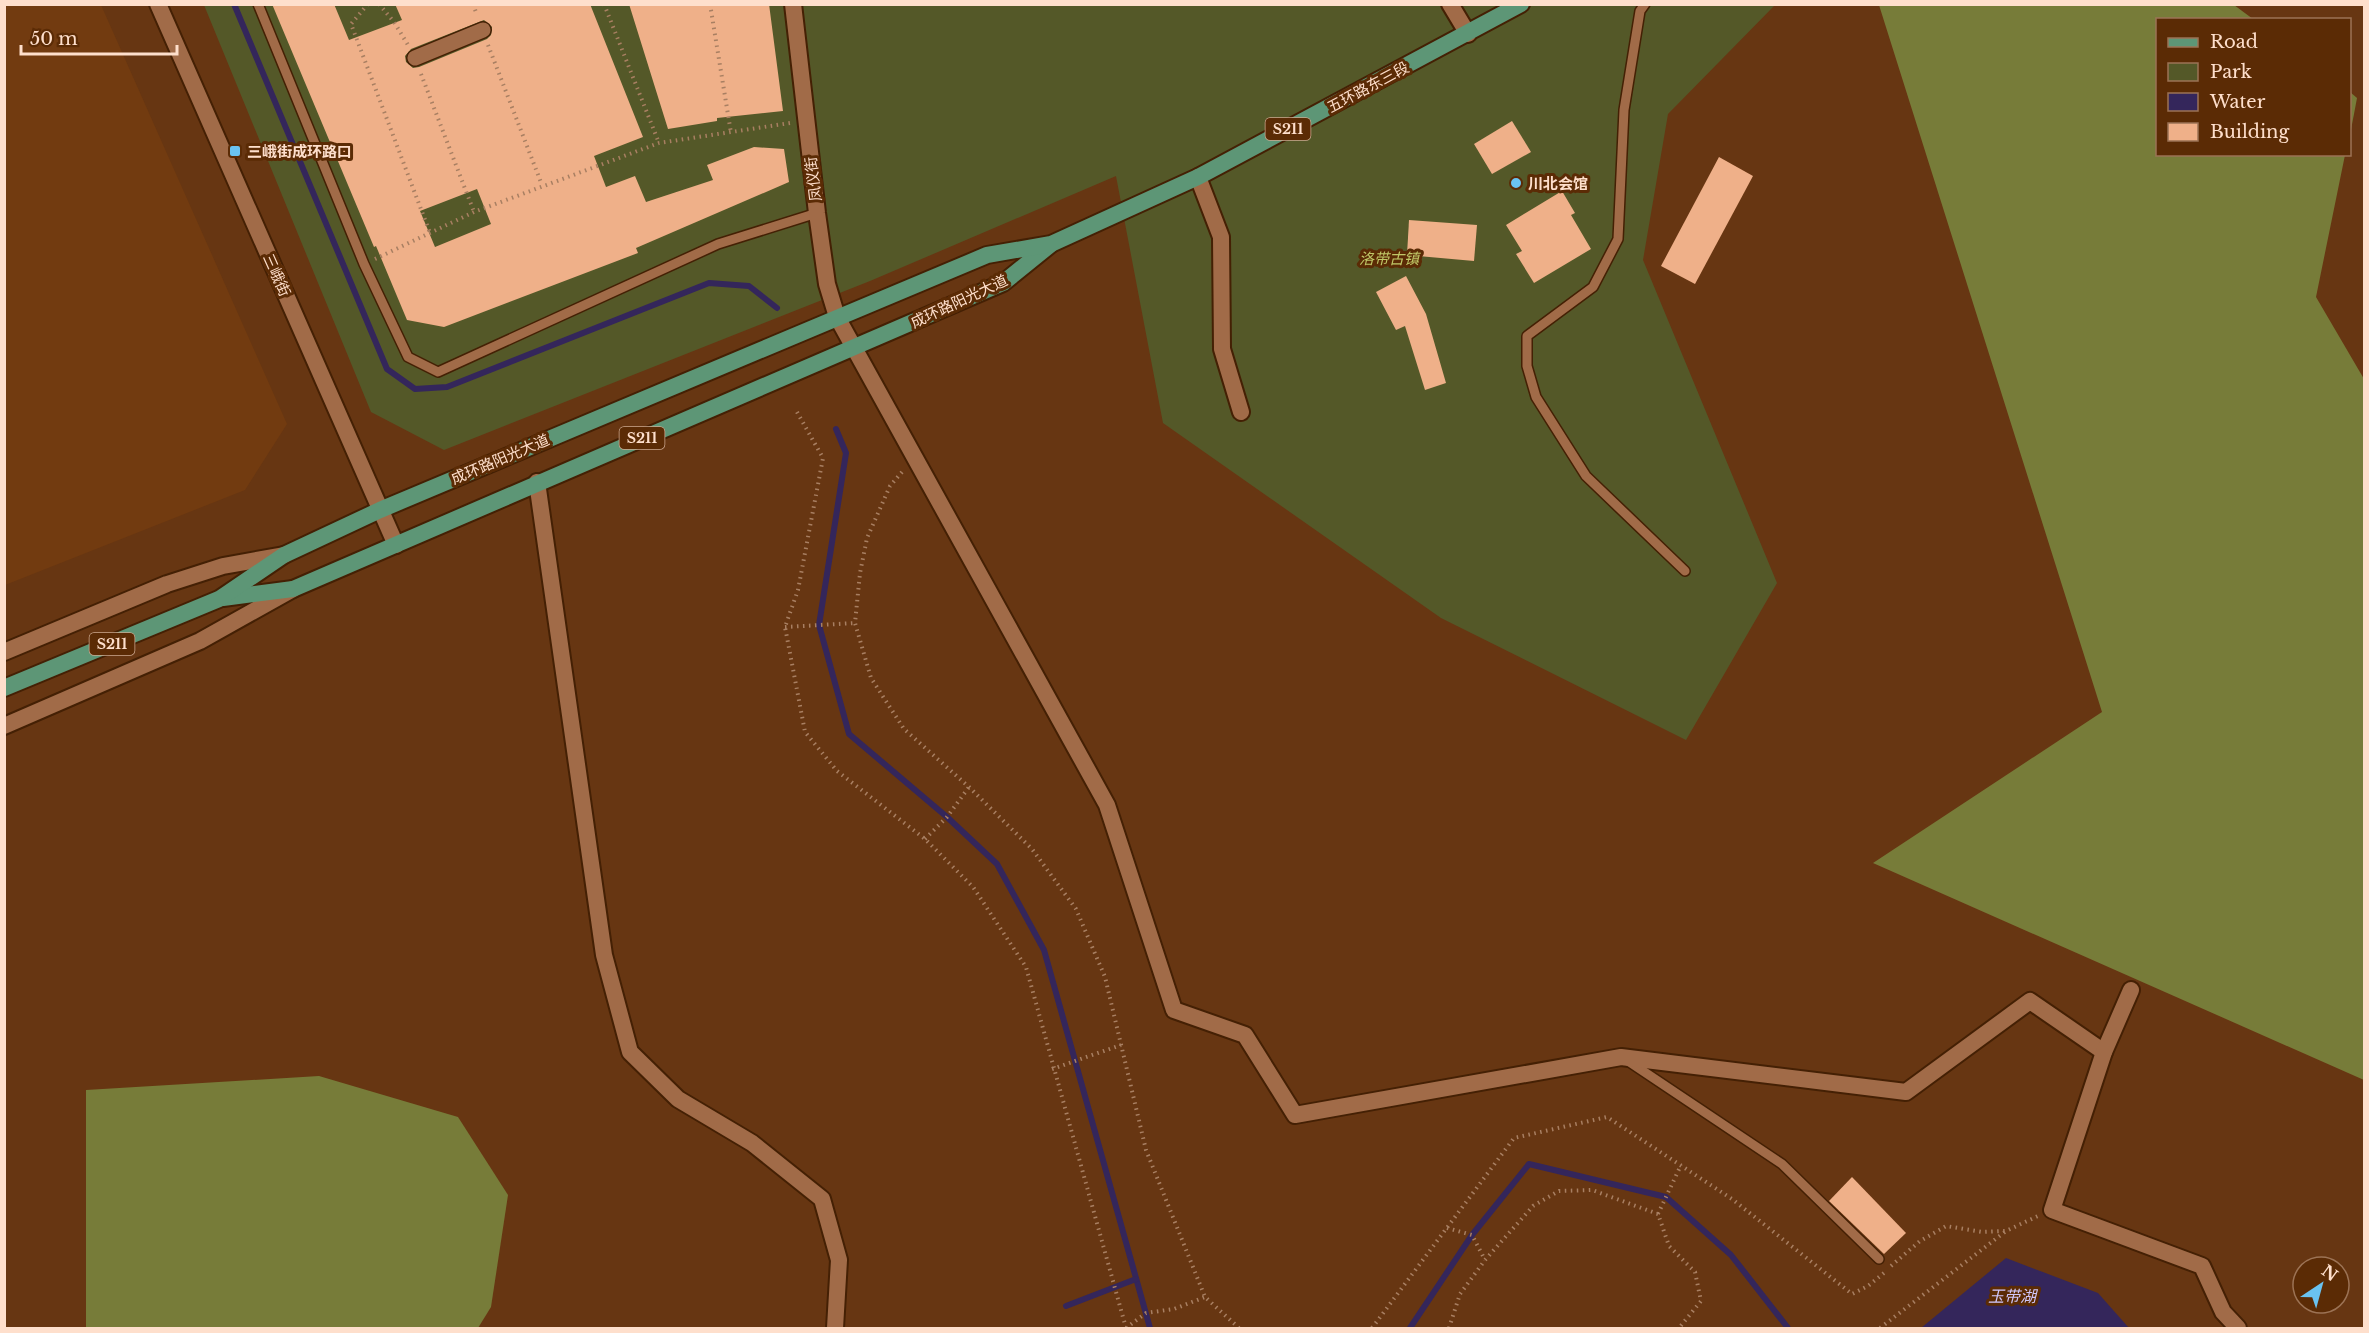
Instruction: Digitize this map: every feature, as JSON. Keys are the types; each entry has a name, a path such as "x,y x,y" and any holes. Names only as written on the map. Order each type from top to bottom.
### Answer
{"main road":[{"name":"五环路东三段","path":"1051,244 1198,177 1521,4"},
{"name":"成环路阳光大道","path":"4,688 219,599 284,555 380,510 987,255 1051,244"},
{"name":"成环路阳光大道","path":"219,599 293,590 537,482 1003,284 1051,244"}],"street":[{"name":"三峨街","path":"158,4 396,545"},
{"name":"凤仪街","path":"793,4 817,213 827,284 837,317 1107,805 1174,1010 1245,1035 1295,1115 1621,1057"},
{"path":"1450,4 1468,34"},
{"path":"415,57 483,30"},
{"path":"1198,177 1221,237 1222,349 1241,412"},
{"path":"537,482 604,955 630,1052 678,1099 752,1143 822,1199 840,1260 835,1329"},
{"path":"4,652 167,584 223,566 284,555"},
{"path":"4,726 200,641 293,590"},
{"path":"2131,990 2104,1052 2052,1210 2202,1266 2223,1312 2238,1329"},
{"path":"1621,1057 1906,1092 2030,1001 2104,1052"}],"lane":[{"path":"258,4 364,264 408,357 438,372 718,244 817,213"},
{"path":"1644,4 1640,11 1624,110 1618,239 1593,288 1527,336 1527,366 1536,397 1586,477 1685,571"},
{"path":"1621,1057 1782,1164 1879,1259"}],"path":[{"path":"368,4 351,24 430,233"},
{"path":"379,4 394,22 415,57 474,212"},
{"path":"473,4 542,185"},
{"path":"604,4 659,143"},
{"path":"710,4 731,133"},
{"path":"364,264 474,212 659,143 806,121"},
{"path":"796,412 823,458 798,590 785,627 805,732 837,771 925,839 973,887 1026,968 1052,1069 1126,1328 1146,1312 1174,1310 1205,1297"},
{"path":"915,458 890,486 867,538 855,623 871,678 904,729 969,787 1032,849 1076,909 1105,977 1146,1150 1205,1297 1239,1329"},
{"path":"785,627 855,623"},
{"path":"925,839 947,817 969,787"},
{"path":"1052,1069 1121,1045"},
{"path":"1372,1329 1514,1138 1607,1117 1732,1199 1852,1294 1868,1286 1920,1241 1946,1226 1982,1232 2006,1231"},
{"path":"1678,1329 1701,1301 1695,1272 1669,1246 1658,1214 1681,1166"},
{"path":"1449,1329 1460,1294 1485,1260 1533,1206 1559,1191 1592,1190 1658,1214"},
{"path":"1880,1329 2006,1231 2052,1210"},
{"path":"1447,1228 1472,1235 1485,1260"}],"shaded area":[{"path":"5,4 101,5 287,424 245,490 5,585"}],"green space":[{"name":"洛带古镇","path":"204,5 1775,5 1668,114 1643,260 1777,583 1686,740 1441,618 1163,423 1116,176 870,281 444,450 371,412"},
{"path":"1879,5 2234,5 2252,18 2156,18 2156,156 2345,156 2316,297 2364,379 2364,1080 1873,863 2102,712"},
{"path":"2351,93 2357,98 2351,130"},
{"path":"319,1076 458,1117 508,1195 491,1307 478,1328 86,1328 86,1090"}],"water":[{"name":"玉带湖","path":"2006,1258 2098,1293 2129,1328 1921,1328"}],"building":[{"path":"272,4 334,4 349,40 402,20 395,4 590,4 643,137 594,156 606,187 635,176 646,202 713,180 707,165 754,147 784,149 789,182 636,248 638,253 444,327 407,320 376,246 374,247","holes":["484,20 492,27 491,35 487,39 419,67 413,68 406,62 405,56 411,49","477,189 491,224 435,247 420,211"]},
{"path":"629,4 769,4 783,111 717,118 717,121 668,129"},
{"path":"1512,121 1531,152 1492,174 1474,144"},
{"path":"1719,157 1753,176 1695,284 1661,266"},
{"path":"1562,191 1575,213 1571,215 1591,249 1534,283 1516,254 1522,251 1506,225"},
{"path":"1409,220 1477,225 1474,261 1407,255"},
{"path":"1406,276 1426,314 1446,383 1425,390 1405,326 1396,330 1376,292"},
{"path":"1852,1177 1906,1233 1884,1254 1829,1201"}],"waterway":[{"path":"234,4 387,369 415,389 447,387 709,283 749,286 777,308"},
{"path":"836,429 846,453 819,625 849,734 947,817 997,864 1044,950 1150,1328"},
{"path":"1410,1328 1472,1235 1529,1164 1666,1197 1731,1255 1788,1328"},
{"path":"1066,1306 1136,1279"}],"place":[{"name":"三峨街成环路口","path":"235,151"},
{"name":"川北会馆","path":"1516,183"}]}
